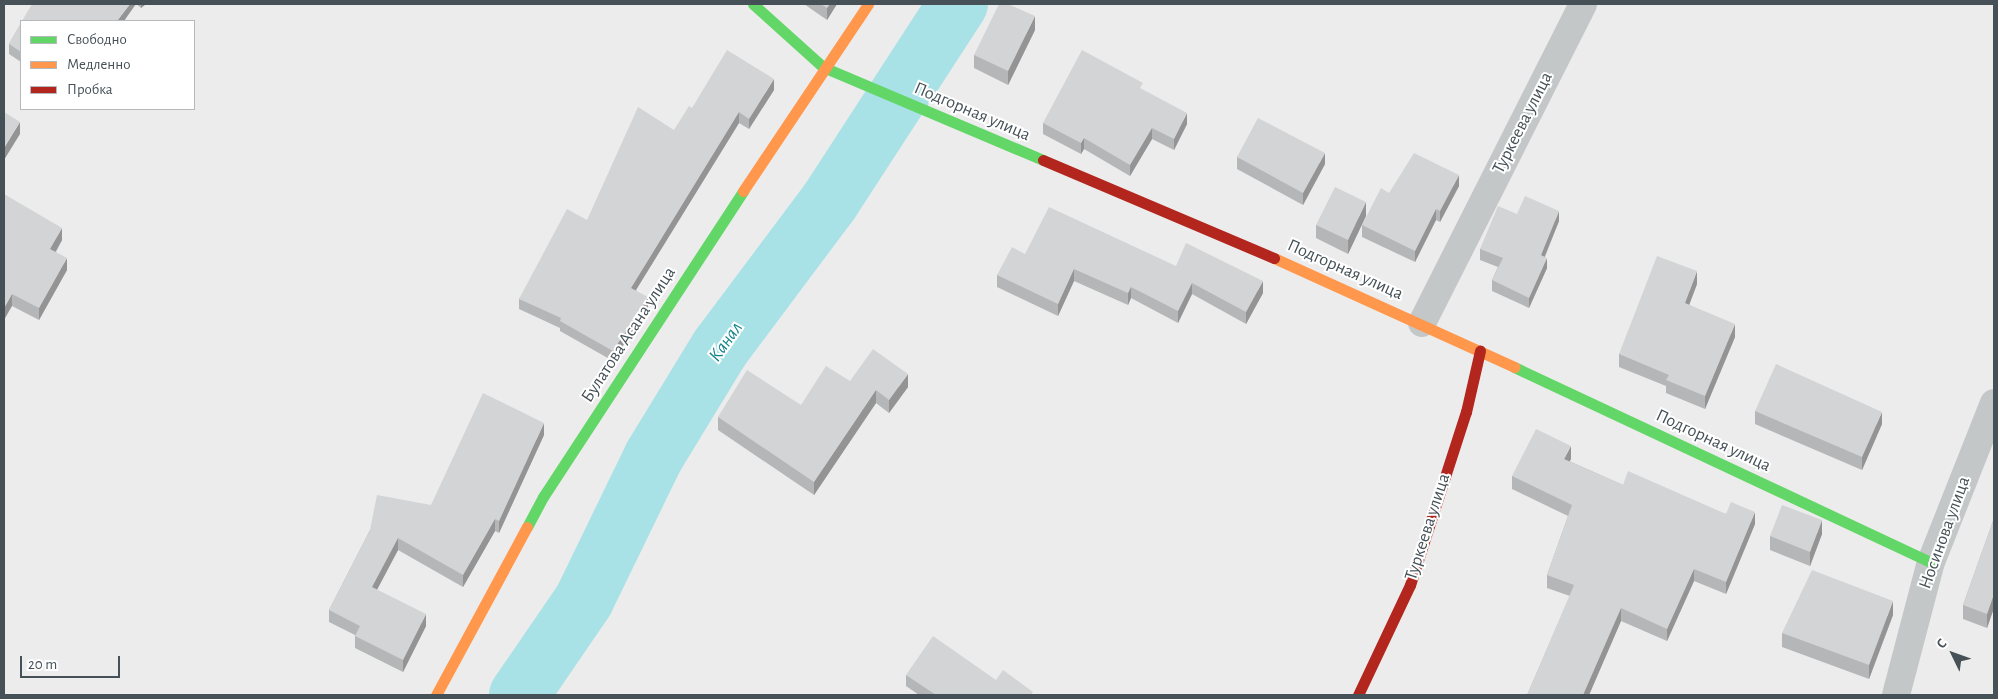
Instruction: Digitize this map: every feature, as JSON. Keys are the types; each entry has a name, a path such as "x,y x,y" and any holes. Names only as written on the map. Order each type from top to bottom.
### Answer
{"street":[{"name":"Подгорная улица","path":"753,4 823,67 1422,323 1931,562"},
{"name":"Булатова Асана улица","path":"436,695 543,497 823,67 868,4"},
{"name":"Туркеева улица","path":"1422,323 1583,4"},
{"name":"Туркеева улица","path":"1358,695 1410,585 1466,412 1480,351"},
{"name":"Носинова улица","path":"1896,695 1931,562 1994,403"}],"building":[{"path":"32,4 130,4 118,20 23,20"},
{"path":"821,4 830,4 827,8"},
{"path":"999,4 1008,4 1035,16 1008,71 974,55"},
{"path":"20,25 20,51 9,44"},
{"path":"727,50 774,79 749,119 739,112 631,288 648,297 613,351 560,321 561,318 519,299 567,209 587,220 638,107 674,130 689,106 692,108"},
{"path":"1082,50 1143,83 1140,88 1187,113 1174,139 1152,128 1130,165 1084,138 1081,143 1043,123"},
{"path":"4,112 20,122 4,148"},
{"path":"1258,118 1325,153 1303,193 1237,157"},
{"path":"1414,153 1459,175 1440,211 1436,209 1415,251 1362,225 1381,188 1389,193"},
{"path":"1335,187 1366,202 1348,240 1316,225"},
{"path":"4,194 62,228 50,249 67,258 39,308 12,294 4,308"},
{"path":"1525,196 1559,211 1541,255 1547,258 1529,298 1492,280 1503,258 1480,249 1498,206 1517,214"},
{"path":"1049,207 1176,266 1186,243 1263,281 1246,312 1192,283 1178,311 1131,287 1128,293 1074,269 1058,304 997,275 1012,247 1025,254"},
{"path":"1657,256 1697,271 1685,303 1735,324 1705,396 1666,380 1669,375 1619,354"},
{"path":"873,349 908,374 889,400 876,390 814,482 718,417 747,370 801,405 826,366 850,381"},
{"path":"1776,364 1882,412 1862,457 1755,411"},
{"path":"483,393 544,423 499,521 495,519 463,575 398,538 372,587 426,614 403,660 355,636 360,626 329,610 370,530 377,495 431,505"},
{"path":"1536,429 1571,446 1564,459 1623,485 1628,471 1726,514 1731,502 1755,512 1726,582 1694,569 1667,629 1621,608 1583,695 1527,695 1574,585 1547,575 1572,505 1512,476"},
{"path":"1782,505 1822,520 1810,552 1770,536"},
{"path":"1994,518 1994,594 1987,614 1963,605"},
{"path":"1812,570 1893,601 1869,665 1782,633"},
{"path":"933,636 996,680 1003,670 1033,692 1031,695 936,695 906,675"}],"waterway":[{"name":"Канал","path":"519,695 584,600 654,456 720,348 830,201 958,4"}],"traffic: fast":[{"path":"753,4 823,67 1043,160"},
{"path":"527,527 543,497 743,191"},
{"path":"1514,367 1931,562"}],"traffic: slow":[{"path":"743,191 868,4"},
{"path":"1274,258 1514,367"},
{"path":"436,695 527,527"}],"traffic: jam":[{"path":"1043,160 1274,258"},
{"path":"1358,695 1410,585 1466,412 1480,351"}]}
